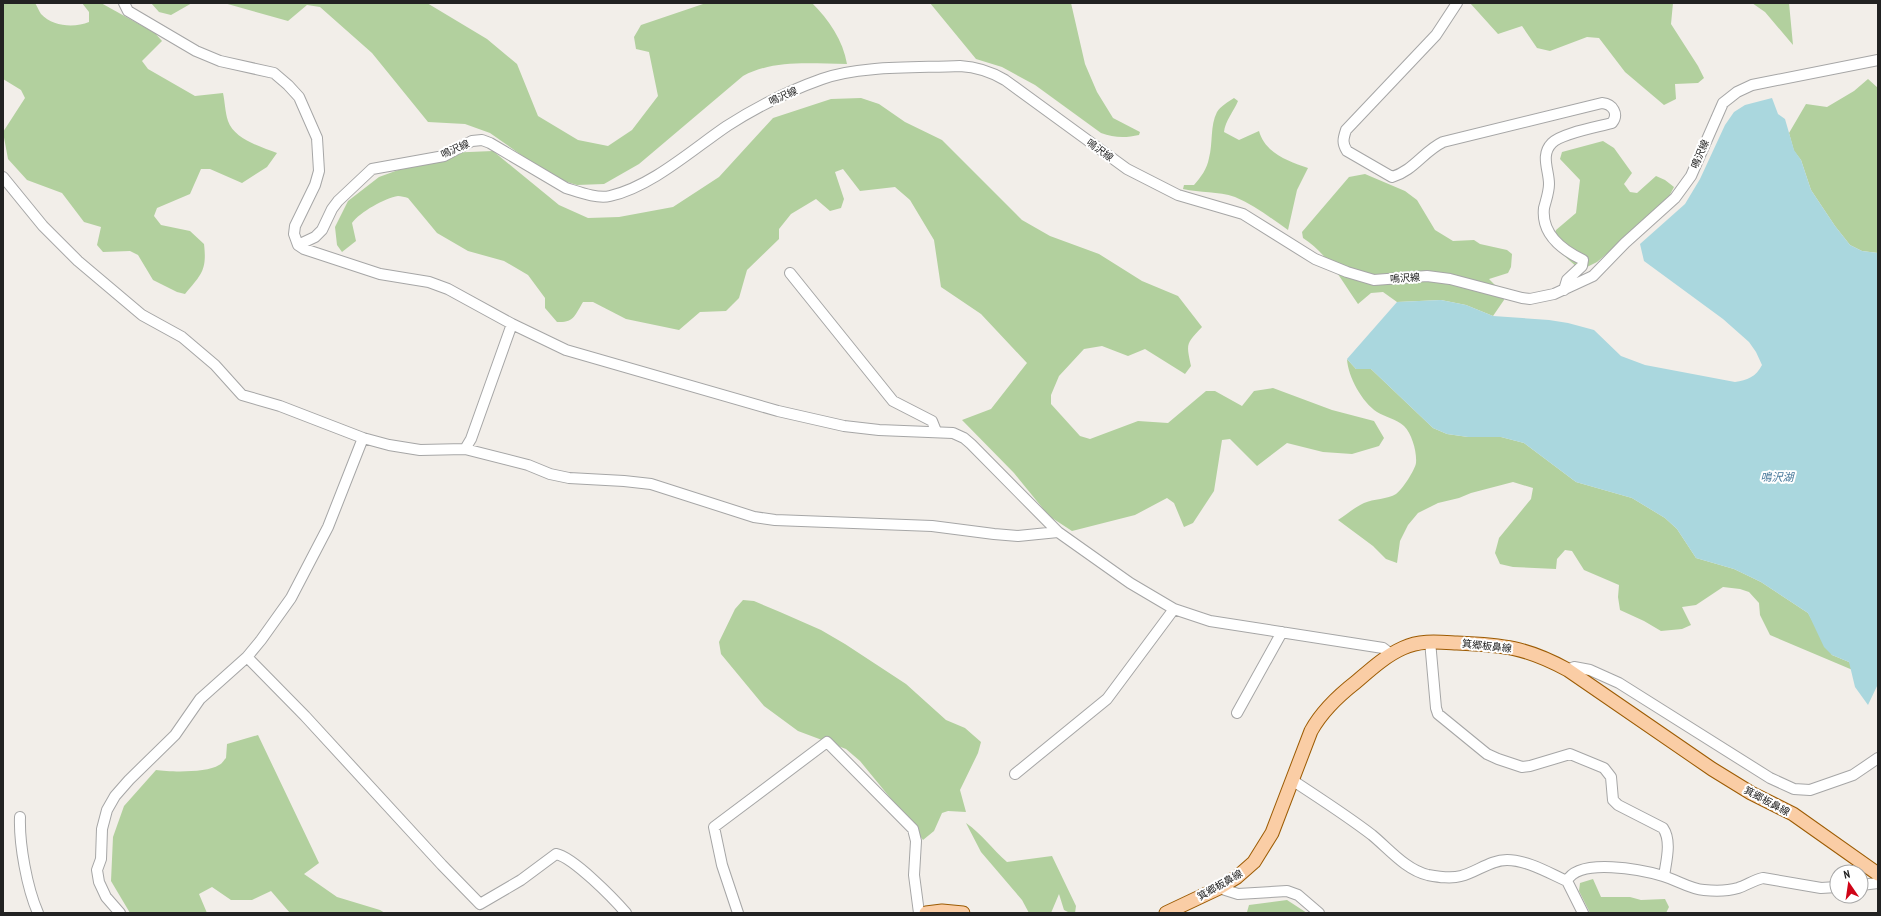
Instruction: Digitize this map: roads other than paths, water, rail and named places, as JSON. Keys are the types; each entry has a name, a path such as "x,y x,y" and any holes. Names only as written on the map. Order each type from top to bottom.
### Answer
{"main road":[{"name":"箕郷板鼻線","path":"1166,913 1181,910 1247,870 1262,852 1272,833 1311,731 1324,712 1342,694 1391,654 1409,646 1430,641 1501,645 1546,658 1568,670 1712,769 1751,793 1793,814 1878,874"},
{"path":"926,913 963,913"}],"street":[{"path":"124,3 128,11 196,51 220,61 274,73 299,97 317,138 319,171 315,185 295,226 294,234 298,245 304,249 380,274 429,282 448,289 512,324 566,350 778,411 865,429 936,431 953,433 964,438 1058,532 1130,583 1174,609 1210,621 1383,648 1391,654"},
{"path":"1457,3 1436,35 1346,130 1343,139 1344,146 1347,151 1392,177 1408,170 1435,146 1443,142 1602,103 1608,103 1616,112 1616,119 1612,123 1562,136 1552,143 1546,152 1549,183 1544,209 1544,222 1550,236 1570,254 1583,260 1582,266 1567,280 1564,290"},
{"name":"鳴沢線","path":"298,245 315,236 322,230 338,200 372,169 444,156 472,141 482,140 490,143 566,188 579,192 609,196 639,185 678,162 726,127 753,110 822,79 862,70 960,66 975,67 986,70 1005,80 1144,180 1178,195 1243,214 1315,259 1347,272 1374,280 1427,276 1450,279 1530,299 1554,294 1593,276 1675,198 1691,176 1723,103 1737,92 1752,86 1878,60"},
{"path":"3,177 43,226 78,261 142,315 182,338 199,351 215,365 242,395 280,406 363,438 420,450 465,449 528,465 550,474 569,478 652,484 754,517 775,520 932,526 1018,536 1058,532"},
{"path":"790,273 893,401 932,421 936,431"},
{"path":"465,449 471,439 512,324"},
{"path":"120,913 106,897 99,882 97,870 101,859 102,829 107,810 115,796 129,780 175,735 200,699 247,657 262,640 290,598 313,559 343,493 363,438"},
{"path":"1015,774 1107,700 1174,609"},
{"path":"1237,713 1282,632"},
{"path":"1430,641 1436,708 1438,714 1487,754 1498,759 1522,766 1530,766 1570,754 1604,768 1611,777 1613,800 1618,805 1663,828 1666,833 1667,850 1664,876"},
{"path":"247,657 305,716 438,861 480,904 521,880 556,854 568,859 626,913"},
{"path":"1568,670 1574,667 1590,670 1619,683 1770,778 1794,789 1810,790 1853,775 1878,758"},
{"path":"738,913 719,852 714,827 827,742 913,829 916,841 914,875 919,913"},
{"path":"1292,780 1372,836 1410,867 1426,875 1443,878 1462,876 1491,863 1507,860 1519,862 1542,870 1566,881 1583,913"},
{"path":"20,817 19,833 33,901 38,913"},
{"path":"1566,881 1581,871 1596,867 1638,870 1664,876 1696,889 1704,890 1733,889 1754,880 1763,878 1821,888 1829,888"},
{"path":"1219,888 1238,894 1248,895 1286,891 1298,895 1319,913"}],"water":[{"name":"鳴沢湖","path":"1772,98 1778,114 1785,119 1794,150 1801,160 1811,190 1835,226 1850,245 1862,251 1878,253 1878,684 1868,705 1855,687 1849,662 1832,655 1824,647 1808,613 1761,582 1734,569 1696,558 1677,529 1665,518 1632,498 1576,482 1524,443 1501,437 1468,437 1447,434 1433,428 1371,369 1356,369 1347,359 1397,302 1441,300 1466,305 1493,316 1549,320 1594,330 1621,356 1645,365 1735,382 1751,377 1760,369 1762,365 1749,342 1723,319 1644,261 1640,244 1685,204 1700,179 1725,125 1734,112 1745,105"}]}
